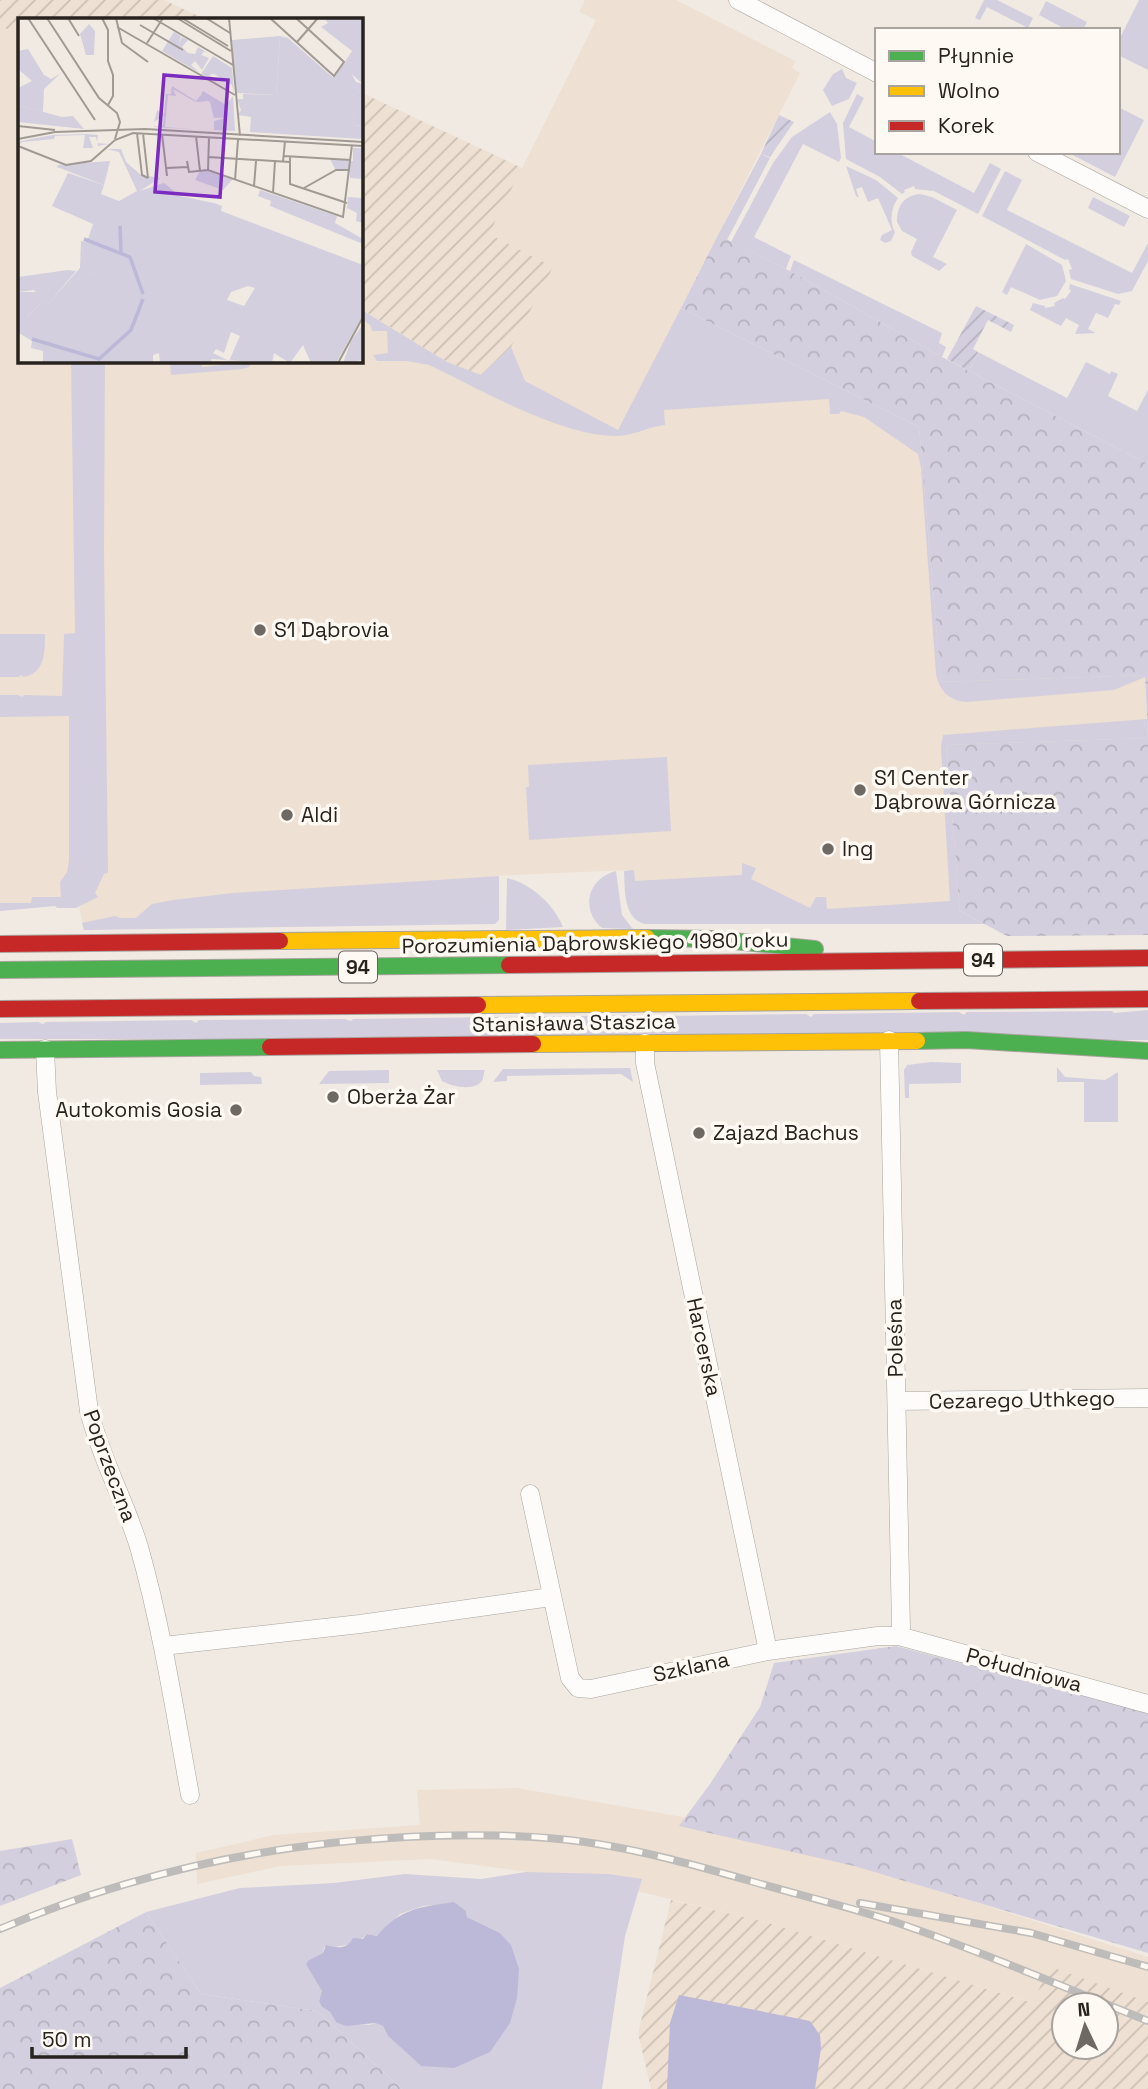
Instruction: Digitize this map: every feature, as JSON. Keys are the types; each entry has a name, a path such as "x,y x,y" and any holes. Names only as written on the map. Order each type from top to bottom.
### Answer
{"main road":[{"path":"0,944 713,939 794,945 896,961"},
{"name":"Porozumienia Dąbrowskiego 1980 roku","path":"0,970 1148,958"},
{"name":"94","path":"0,1009 1148,999"},
{"name":"Stanisława Staszica","path":"0,1050 889,1040 992,1041 1148,1051"}],"street":[{"path":"738,0 875,72"},
{"path":"1041,154 1148,209"},
{"name":"Poleśna","path":"889,1040 901,1628 899,1636"},
{"name":"Harcerska","path":"645,1043 645,1063 768,1651"},
{"name":"Poprzeczna","path":"45,1049 47,1092 89,1411 101,1450 138,1545 163,1646 190,1795"},
{"name":"Cezarego Uthkego","path":"897,1401 1148,1398"},
{"name":"Szklana","path":"530,1494 570,1678 578,1688 591,1689 768,1651 878,1636 899,1636"},
{"path":"163,1646 346,1626 551,1597"},
{"name":"Południowa","path":"899,1636 1148,1704"}],"shaded area":[{"path":"0,0 164,0 203,18 18,18 18,35 0,25"},
{"name":"S1 Dąbrovia","path":"585,0 676,0 795,61 792,68 800,73 681,308 919,427 1145,675 1148,738 960,911 674,912 631,889 628,870 490,876 445,918 84,930 77,897 32,903 0,903 0,25 18,35 18,362 362,362 362,310 447,362 553,267 489,234 596,20 579,12"},
{"path":"362,93 522,168 489,234 553,267 511,347 481,376 447,362 362,310"},
{"path":"517,1788 694,1819 846,1861 1148,1957 1148,2002 1049,1966 1034,2003 765,1922 596,1881 431,1859 280,1866 197,1884 196,1853 274,1835 420,1825 417,1790"},
{"path":"671,1900 765,1922 1033,2003 1049,1966 1118,1991 1050,1991 1050,2061 1120,2061 1120,1992 1148,2002 1148,2089 651,2089 638,2033"},
{"path":"454,1902 466,1911 467,1917 500,1933 511,1945 519,1969 517,1998 510,2023 490,2052 454,2068 421,2066 388,2036 383,2026 375,2023 346,2026 336,2022 330,2012 322,2007 319,2001 322,1991 306,1964 323,1953 326,1945 341,1947 348,1945 353,1938 363,1939 367,1934 377,1936 394,1920 412,1910"},
{"path":"679,1995 810,2021 820,2035 821,2048 815,2089 667,2089 670,2023"}],"green space":[{"path":"984,0 997,0 1033,18 1028,28 987,7 980,20 975,18"},
{"path":"1139,0 1148,0 1148,70 1120,56 1120,38"},
{"path":"1046,1 1087,22 1084,28 1063,28 1039,15"},
{"path":"842,69 846,78 857,83 849,99 832,106 823,90 833,74"},
{"path":"857,94 864,98 849,127 875,141 875,154 900,154 974,193 990,163 1001,169 978,214 934,191 915,189 914,186 904,190 902,194 880,177 846,159 843,123"},
{"path":"1120,108 1144,120 1115,177 1071,154 1120,154"},
{"path":"830,112 837,124 841,158 839,162 803,144 754,237 791,256 786,269 731,242 773,163 792,137"},
{"path":"779,115 794,122 770,157 761,154"},
{"path":"761,154 770,158 727,240 718,235"},
{"path":"846,166 876,180 898,198 892,215 895,232 891,241 885,243 880,240 882,235 892,230 878,198 868,202 862,187 856,189 859,198 856,196"},
{"path":"1005,171 1022,180 1007,210 1132,273 1148,243 1148,261 1132,291 1118,294 1071,279 1069,270 1072,269 1068,259 1065,260 982,216"},
{"path":"920,194 957,210 933,257 947,264 939,271 912,256 917,239 902,231 897,222 902,203 909,197"},
{"path":"1093,197 1130,216 1124,227 1088,208"},
{"path":"718,235 790,271 942,357 1148,464 1148,738 1145,675 941,682 919,427 681,308"},
{"path":"1026,244 1062,265 1066,281 1057,296 1040,300 1011,287 1007,295 1002,292"},
{"path":"794,260 942,333 939,343 946,347 942,357 790,271"},
{"path":"1070,284 1121,301 1119,305 1115,304 1108,318 1096,313 1088,329 1096,333 1075,334 1079,325 1066,318 1061,326 1030,310 1033,303 1045,308 1055,306 1054,303 1065,299 1071,291"},
{"path":"976,306 1014,325 1011,332 988,320 973,349 978,352 969,371 947,359"},
{"path":"681,308 919,427 941,682 1145,677 1114,690 966,702 946,694 936,674 918,454 864,417 841,411 839,414 830,414 829,399 664,410 665,425 623,436 595,434 572,429 522,410 429,365 407,361 377,361 373,355 388,353 387,331 372,331 370,325 362,320 362,310 447,362 481,375 511,347 525,381 618,430"},
{"path":"978,352 1067,398 1086,362 1110,374 1111,371 1118,374 1108,396 1137,411 1148,390 1148,464 969,371"},
{"path":"71,362 105,362 104,551 108,873 104,874 95,893 98,897 76,908 55,906 0,911 0,903 31,903 32,897 61,897 60,882 67,872 69,861 69,716 0,717 0,695 62,696 64,634 75,633"},
{"path":"170,362 201,362 202,367 222,365 222,362 251,362 249,367 243,369 171,375"},
{"path":"0,634 45,634 44,655 36,672 23,677 0,677"},
{"path":"1147,719 1148,738 946,745 960,911 984,924 645,924 638,921 629,910 624,871 634,870 635,881 742,875 742,863 756,868 751,879 810,908 816,897 826,897 827,909 950,901 941,748 943,735"},
{"path":"1148,738 1148,935 1007,936 960,911 946,745"},
{"path":"667,757 671,831 529,840 526,787 529,787 528,765"},
{"path":"616,871 622,915 633,929 602,928 591,912 589,903 594,887 599,880"},
{"path":"499,876 499,920 495,924 84,930 82,923 115,916 136,918 152,904 233,893"},
{"path":"507,878 540,896 554,910 563,927 506,930"},
{"path":"1148,1010 1148,1040 0,1039 0,1023 38,1022 191,1020 196,1023 199,1020 351,1021 499,1017 504,1020 507,1017 652,1015 657,1018 806,1014 811,1017 814,1014 959,1012 964,1015 967,1012 1114,1013"},
{"path":"931,1062 961,1063 961,1083 909,1084 909,1098 905,1098 904,1070 907,1065"},
{"path":"1057,1067 1065,1077 1105,1080 1118,1072 1118,1122 1084,1122 1084,1082 1057,1082"},
{"path":"630,1068 633,1082 621,1074 507,1076 507,1081 493,1082 503,1069"},
{"path":"389,1070 389,1083 319,1084 329,1071"},
{"path":"437,1070 485,1070 482,1081 468,1087 442,1081"},
{"path":"251,1072 254,1076 261,1077 262,1084 200,1085 200,1073"},
{"path":"896,1646 1148,1712 1148,1953 854,1866 679,1826 760,1707 774,1663"},
{"path":"72,1839 81,1875 0,1906 0,1851"},
{"path":"526,1872 608,1874 642,1879 625,1936 602,2089 402,2089 317,2011 201,1994 146,1912 240,1888 334,1883 405,1874 481,1879","holes":["454,1903 466,1911 467,1917 500,1933 421,2066 388,2036 383,2026 375,2023 370,2025 336,2022 330,2012 322,2007 319,2001 322,1991 309,1960 323,1953 324,1947 347,1945 367,1934 377,1936 400,1914 423,1906"]},
{"path":"146,1912 201,1994 317,2011 402,2089 0,2089 0,1988"}],"railway":[{"path":"0,1929 98,1892 199,1865 250,1855 301,1847 406,1837 540,1837 606,1845 649,1854 875,1916 988,1956 1148,2021"},
{"path":"860,1903 1031,1933 1148,1967"}],"traffic: fast":[{"path":"647,938 713,939 815,949"},
{"path":"0,970 509,965"},
{"path":"917,1041 966,1040 1148,1051"},
{"path":"0,1050 270,1047"}],"traffic: slow":[{"path":"280,941 647,938"},
{"path":"478,1005 919,1001"},
{"path":"533,1044 917,1041"}],"traffic: jam":[{"path":"0,944 280,941"},
{"path":"509,965 1148,958"},
{"path":"919,1001 1148,999"},
{"path":"0,1009 478,1005"},
{"path":"270,1047 533,1044"}],"place":[{"name":"S1 Dąbrovia","path":"260,630"},
{"name":"S1 Center Dąbrowa Górnicza","path":"860,790"},
{"name":"Aldi","path":"287,815"},
{"name":"Ing","path":"828,849"},
{"name":"Oberża Żar","path":"333,1097"},
{"name":"Autokomis Gosia","path":"236,1110"},
{"name":"Zajazd Bachus","path":"699,1133"}]}
